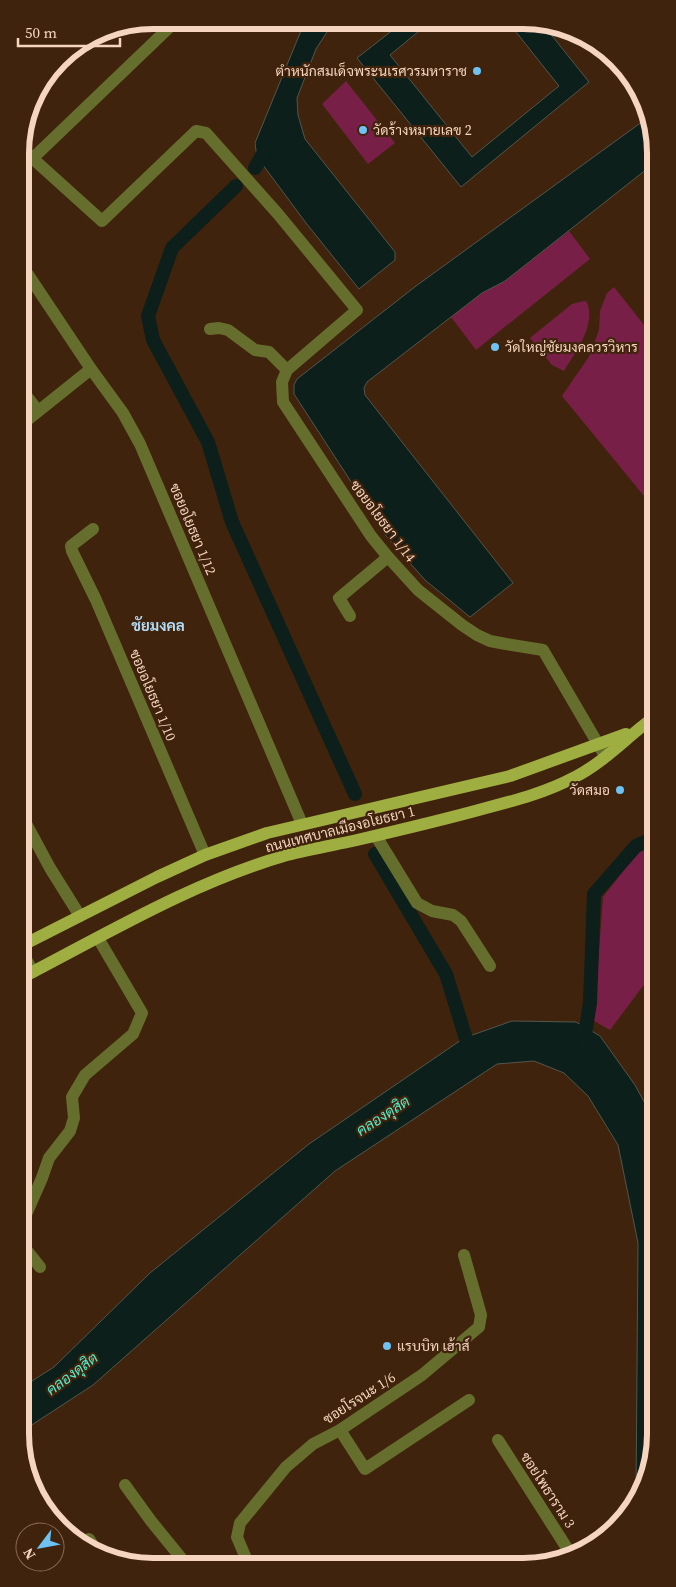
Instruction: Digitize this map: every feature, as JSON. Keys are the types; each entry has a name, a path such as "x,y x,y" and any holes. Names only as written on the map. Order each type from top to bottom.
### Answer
{"main road":[{"name":"ถนนเทศบาลเมืองอโยธยา 1","path":"29,974 170,900 221,878 287,855 376,836 535,794 578,776 647,723"},
{"name":"ถนนเทศบาลเมืองอโยธยา 1","path":"29,942 157,877 205,855 267,833 500,778 636,730"}],"street":[{"path":"32,158 168,29"},
{"path":"29,155 102,220 196,131 206,133 278,214 358,310 287,370 269,352 255,350 228,330 219,328 210,330"},
{"name":"ซอยอโยธยา 1/12","path":"29,276 123,413 140,444 302,824"},
{"path":"29,418 91,369"},
{"name":"ซอยอโยธยา 1/14","path":"287,370 282,382 283,402 366,528 388,557 418,590 462,625 490,640 543,650 605,756"},
{"path":"29,399 38,411"},
{"name":"ซอยอโยธยา 1/10","path":"93,529 71,546 72,551 100,609 205,855"},
{"path":"350,616 339,598 388,557"},
{"path":"29,829 50,868 80,916"},
{"path":"376,836 417,903 432,911 453,915 461,921 490,966"},
{"path":"29,1208 49,1158 70,1131 74,1118 72,1097 85,1075 133,1034 142,1013 98,938"},
{"path":"29,1253 40,1267"},
{"name":"ซอยโรจนะ 1/6","path":"244,1558 237,1537 240,1523 286,1467 314,1444 340,1430 422,1375 480,1327 481,1315 464,1255"},
{"path":"340,1430 365,1468 469,1400"},
{"name":"ซอยโพธาราม 3","path":"498,1440 568,1550"},
{"path":"126,1484 151,1521 181,1558"}],"shaded area":[{"path":"597,53 624,79 619,79"},
{"path":"346,81 395,143 368,164 322,104"},
{"path":"569,231 590,259 476,350 451,317 482,293 505,281"},
{"path":"614,287 647,329 647,500 562,396 590,355 599,330 600,311 607,293"},
{"path":"587,302 589,311 587,329 579,347 564,371 552,365 530,338 572,304"},
{"path":"647,847 647,982 610,1030 594,1021 603,897 639,851"}],"water":[{"path":"302,29 329,29 316,49 297,98 298,115 305,139 395,252 395,260 359,289 306,223 257,157 255,143"},
{"path":"394,29 422,29 390,55 472,157 559,86 514,29 548,31 589,82 461,187 357,58"},
{"path":"643,121 646,136 647,169 505,281 482,293 367,382 364,388 365,395 513,583 470,617 425,580 387,537 294,394 294,385 297,379 416,286"},
{"path":"512,1021 576,1022 600,1036 635,1085 647,1107 647,1443 645,1459 636,1485 638,1243 618,1145 588,1096 564,1073 534,1061 497,1064 335,1171 93,1385 29,1427 29,1383 54,1367 150,1273 309,1144 464,1038"}],"waterway":[{"path":"255,168 268,145"},
{"path":"236,186 172,248 148,316 153,340 208,442 232,522 355,794"},
{"name":"คลองดุสิต","path":"583,1047 590,1003 594,894 636,846 647,841"},
{"path":"375,854 446,974 471,1055"}],"place":[{"name":"ตำหนักสมเด็จพระนเรศวรมหาราช","path":"477,71"},
{"name":"วัดร้างหมายเลข 2","path":"363,130"},
{"name":"วัดใหญ่ชัยมงคลวรวิหาร","path":"495,347"},
{"name":"วัดสมอ","path":"620,790"},
{"name":"แรบบิท เฮ้าส์","path":"387,1346"}],"district":[{"name":"ชัยมงคล","path":"158,626"}]}
